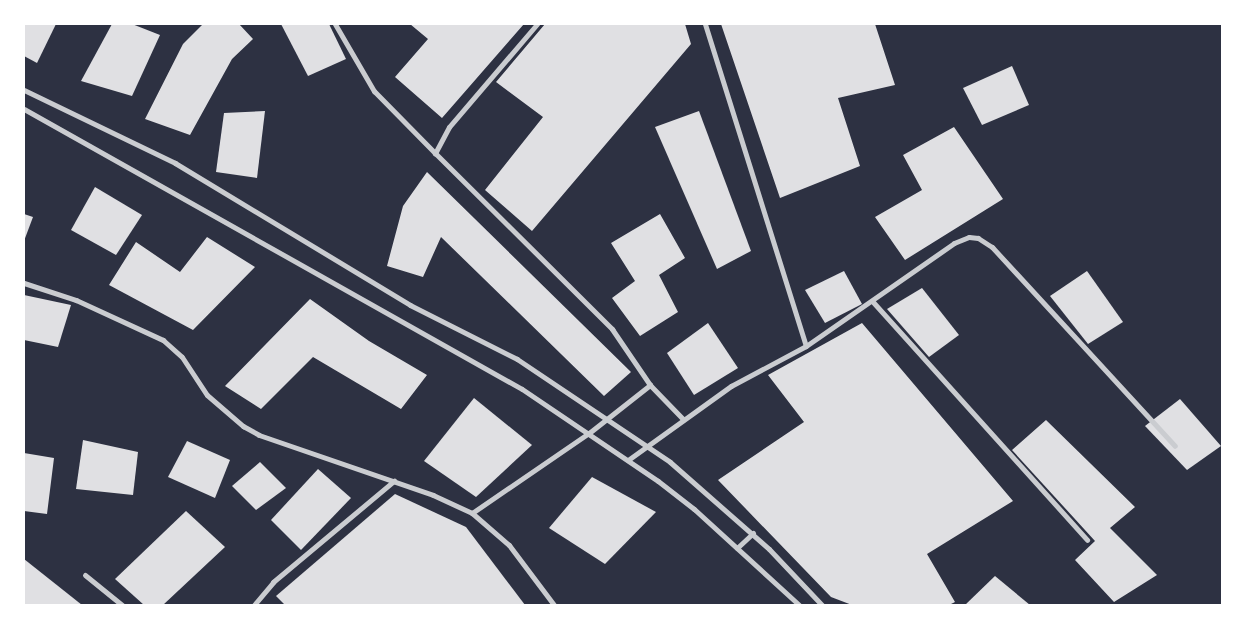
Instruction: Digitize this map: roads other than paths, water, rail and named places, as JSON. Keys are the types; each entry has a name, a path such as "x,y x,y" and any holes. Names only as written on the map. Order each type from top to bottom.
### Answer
{"street":[{"path":"335,24 374,91 612,329 650,386 682,419"},
{"path":"435,153 449,127 537,24"},
{"path":"705,24 806,346"},
{"path":"24,90 175,163 410,305 517,359 608,418 670,462 753,533 822,605"},
{"path":"24,109 466,356 589,433 694,509 799,605"},
{"path":"628,460 682,419 731,386 806,346 873,302 954,244 969,237 978,238 998,253 1176,446"},
{"path":"24,283 76,300 164,340 182,357 207,395 243,426 259,434 394,481 472,513 509,545 554,605"},
{"path":"873,302 1087,540"},
{"path":"472,513 589,433 650,386"},
{"path":"254,605 273,582 394,481"},
{"path":"737,548 753,533"},
{"path":"86,575 122,605"}]}
